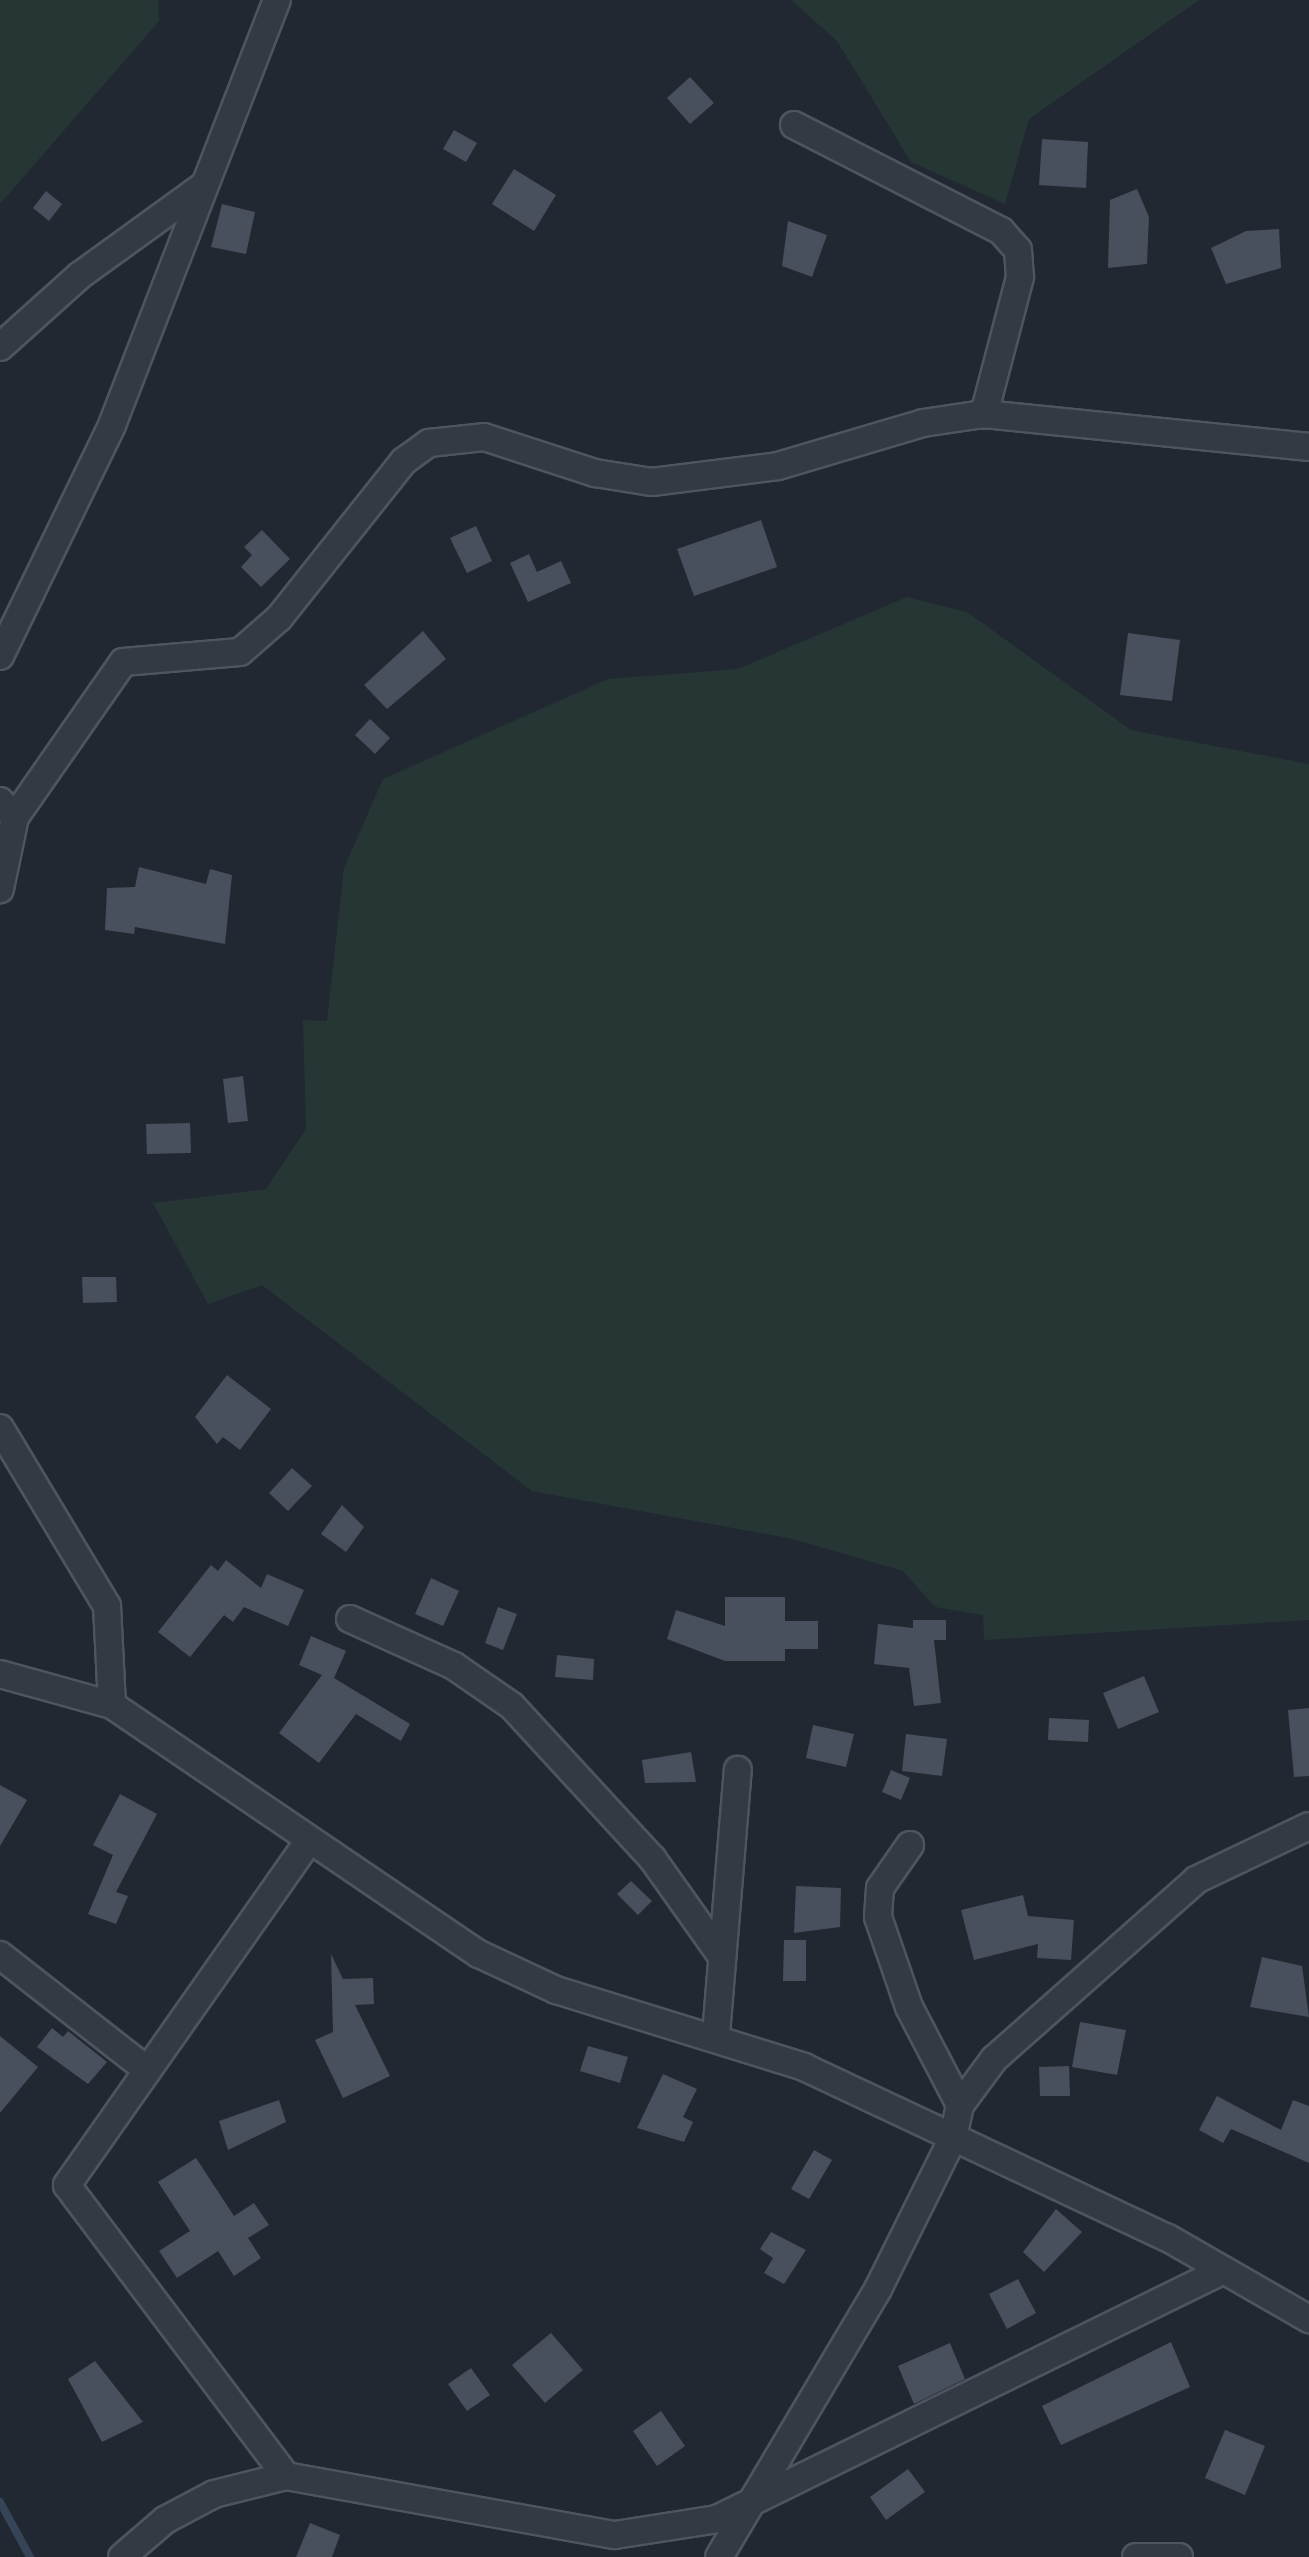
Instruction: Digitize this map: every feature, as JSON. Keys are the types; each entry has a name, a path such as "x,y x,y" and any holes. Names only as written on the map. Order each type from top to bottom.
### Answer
{"street":[{"path":"0,656 112,425 277,0"},
{"path":"794,125 1001,231 1018,250 1020,277 984,414"},
{"path":"0,347 79,276 202,187"},
{"path":"0,889 8,809 123,662 240,652 279,618 404,461 429,443 484,437 618,479 689,481 984,414 1309,447"},
{"path":"0,1428 107,1606 112,1705"},
{"path":"350,1619 454,1666 512,1706 652,1858 722,1957"},
{"path":"0,1674 112,1705 307,1843 479,1954 556,1990 716,2035 953,2138 1168,2238 1309,2319"},
{"path":"716,2035 738,1770"},
{"path":"719,2557 878,2289 953,2138 960,2105 994,2059 1196,1880 1309,1826"},
{"path":"286,2476 68,2194 74,2168 307,1843"},
{"path":"910,1845 880,1888 878,1917 909,2007 960,2105"},
{"path":"0,1955 147,2070"},
{"path":"122,2557 165,2520 214,2494 286,2476 615,2535 744,2512 1222,2271"},
{"path":"615,2535 634,2557"},
{"path":"1136,2557 1179,2557"}],"shaded area":[{"path":"0,0 158,0 159,21 0,204"},
{"path":"791,0 1199,0 1029,119 1005,204 911,162 837,41"},
{"path":"907,597 967,612 1131,730 1309,764 1309,1620 984,1640 983,1615 935,1607 903,1571 793,1539 532,1491 262,1285 208,1304 153,1203 266,1189 306,1129 303,1020 327,1021 344,868 383,779 608,679 738,669"}],"building":[{"path":"690,77 714,103 690,124 667,98"},
{"path":"454,130 477,143 466,162 443,149"},
{"path":"1042,139 1088,142 1086,188 1039,185"},
{"path":"514,169 556,195 534,231 492,204"},
{"path":"1137,189 1149,217 1147,264 1108,268 1110,200"},
{"path":"46,191 62,204 49,221 33,208"},
{"path":"222,204 255,212 246,254 211,247"},
{"path":"788,221 827,235 812,277 782,266"},
{"path":"1279,229 1281,268 1226,284 1211,248 1246,231"},
{"path":"761,520 777,567 694,596 677,549"},
{"path":"476,526 492,561 467,573 450,538"},
{"path":"262,530 290,559 261,587 241,567 252,555 244,547"},
{"path":"529,554 537,572 561,561 571,583 528,602 510,563"},
{"path":"423,631 446,659 387,709 364,685"},
{"path":"1128,633 1180,640 1172,701 1120,695"},
{"path":"370,719 390,738 375,754 355,735"},
{"path":"139,867 206,884 210,869 232,875 225,944 135,927 134,934 105,930 107,888 135,887"},
{"path":"243,1076 248,1121 228,1123 223,1079"},
{"path":"190,1123 191,1153 147,1154 146,1124"},
{"path":"82,1277 116,1277 117,1302 83,1303"},
{"path":"227,1375 271,1409 240,1450 223,1437 217,1444 195,1417"},
{"path":"292,1468 312,1486 288,1511 269,1493"},
{"path":"342,1505 364,1527 346,1552 321,1534"},
{"path":"226,1560 261,1588 267,1574 304,1590 288,1626 244,1607 233,1622 224,1615 190,1657 158,1632 211,1565 218,1571"},
{"path":"431,1578 459,1591 443,1626 415,1614"},
{"path":"725,1597 785,1597 785,1621 818,1621 818,1649 785,1649 785,1661 725,1661 667,1639 676,1610 725,1626"},
{"path":"498,1607 517,1614 503,1650 485,1643"},
{"path":"913,1620 946,1620 946,1640 934,1640 941,1703 914,1706 909,1668 874,1664 878,1624 913,1628"},
{"path":"311,1636 346,1651 334,1678 410,1724 401,1741 356,1714 319,1763 279,1733 322,1675 299,1665"},
{"path":"557,1655 594,1659 593,1680 555,1677"},
{"path":"1144,1676 1159,1712 1118,1729 1103,1693"},
{"path":"1309,1708 1309,1776 1294,1777 1288,1710"},
{"path":"1049,1718 1089,1720 1088,1742 1048,1740"},
{"path":"813,1725 854,1734 846,1767 806,1758"},
{"path":"906,1734 947,1739 942,1776 902,1771"},
{"path":"691,1752 696,1782 645,1783 642,1760"},
{"path":"891,1770 910,1778 901,1800 882,1792"},
{"path":"0,1785 27,1800 0,1846"},
{"path":"120,1794 157,1814 116,1892 128,1896 116,1924 88,1914 113,1855 93,1845"},
{"path":"631,1881 652,1901 638,1915 617,1894"},
{"path":"796,1886 841,1888 840,1927 794,1933"},
{"path":"1023,1895 1028,1916 1074,1920 1071,1960 1037,1958 1038,1944 974,1960 961,1910"},
{"path":"784,1940 806,1940 806,1981 783,1981"},
{"path":"331,1954 343,1979 373,1978 374,2004 355,2005 390,2076 343,2098 315,2040 333,2032"},
{"path":"1262,1957 1302,1966 1309,2017 1250,2007"},
{"path":"1080,2022 1126,2030 1117,2075 1072,2067"},
{"path":"52,2028 63,2037 68,2031 107,2062 88,2084 37,2047"},
{"path":"0,2036 38,2067 0,2113"},
{"path":"588,2046 628,2057 620,2083 580,2071"},
{"path":"1069,2066 1070,2096 1040,2096 1039,2067"},
{"path":"663,2074 697,2089 683,2117 693,2122 684,2142 637,2128"},
{"path":"1217,2096 1281,2130 1293,2100 1309,2106 1309,2163 1231,2129 1223,2143 1199,2130"},
{"path":"279,2100 286,2122 228,2150 219,2121"},
{"path":"814,2150 832,2160 809,2199 791,2189"},
{"path":"196,2158 234,2216 254,2203 269,2225 248,2238 261,2258 234,2276 218,2251 177,2278 159,2251 190,2231 158,2182"},
{"path":"1056,2209 1082,2232 1044,2272 1023,2252"},
{"path":"771,2232 806,2250 784,2284 764,2273 773,2258 760,2249"},
{"path":"1018,2279 1036,2313 1007,2329 989,2294"},
{"path":"551,2333 583,2370 545,2403 512,2365"},
{"path":"1171,2342 1190,2387 1061,2445 1042,2406"},
{"path":"950,2343 965,2379 914,2404 898,2366"},
{"path":"95,2361 143,2422 102,2442 68,2379"},
{"path":"471,2368 490,2395 467,2411 448,2384"},
{"path":"661,2411 685,2446 657,2466 633,2431"},
{"path":"1225,2430 1265,2446 1245,2495 1205,2478"},
{"path":"908,2469 925,2492 886,2520 870,2497"},
{"path":"310,2523 340,2535 332,2557 296,2557"}],"waterway":[{"path":"0,2502 30,2557"}]}
